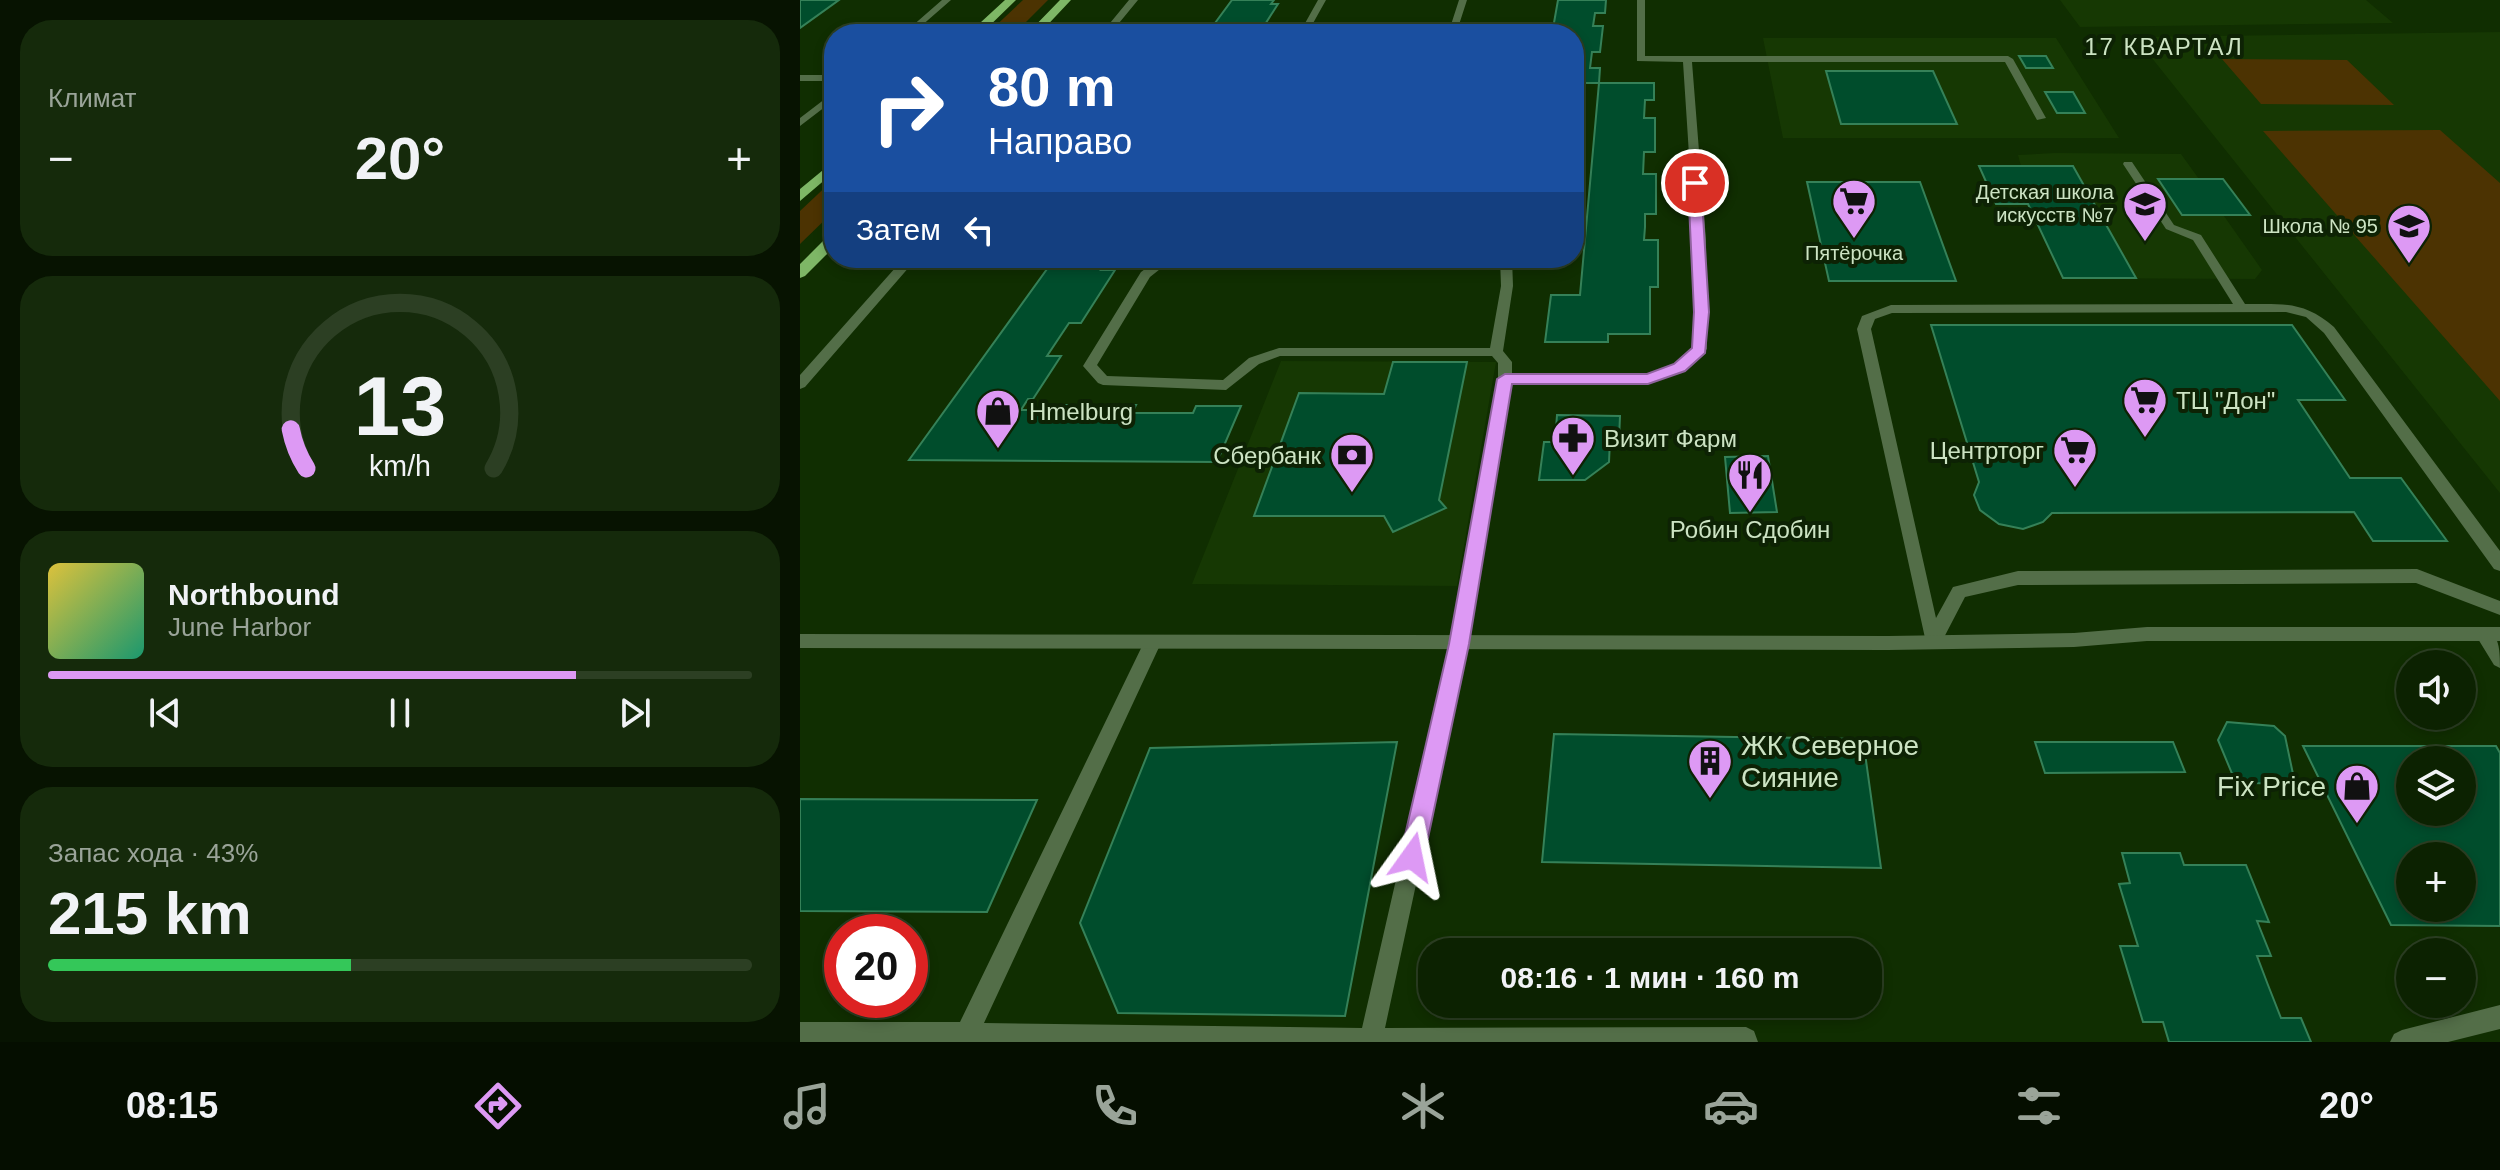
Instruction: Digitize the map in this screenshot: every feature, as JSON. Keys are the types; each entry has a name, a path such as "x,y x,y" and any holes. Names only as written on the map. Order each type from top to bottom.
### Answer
{"main road":[{"path":"985,24 1011,0"},
{"path":"1043,24 1066,0"},
{"path":"800,197 824,174"},
{"path":"800,273 824,248"}],"street":[{"path":"919,24 947,0"},
{"path":"1114,24 1134,0"},
{"path":"1309,24 1322,0"},
{"path":"1455,24 1463,0"},
{"path":"1641,0 1640,59 2008,59 2041,118"},
{"path":"1505,379 1648,379 1680,367 1700,349 1699,256 1687,59"},
{"path":"800,78 824,78"},
{"path":"800,123 824,103"},
{"path":"2128,164 2170,227 2197,238 2242,309"},
{"path":"800,384 902,268"},
{"path":"1154,268 1145,275 1090,366 1103,380 1226,385 1254,361 1279,352 1496,352 1505,362 1505,379 1459,644 1371,1041"},
{"path":"1496,352 1507,286 1506,268"},
{"path":"1933,642 1864,329 1869,316 1891,309 2286,308 2311,314 2329,330 2500,564"},
{"path":"1933,642 1959,592 2018,578 2417,576 2500,608"},
{"path":"800,641 1459,644 2074,640 2147,634 2492,634 2500,660"},
{"path":"967,1034 1152,643"},
{"path":"2402,1042 2500,1017"},
{"path":"800,1034 1371,1041 1746,1039 1746,1042"}],"shaded area":[{"path":"1023,0 1048,0 1024,24 998,24"},
{"path":"2060,0 2366,0 2393,23 2080,27"},
{"name":"Школа № 95","path":"2500,32 2500,493 2135,37"},
{"path":"1763,38 2056,38 2119,138 1783,138"},
{"path":"2222,59 2347,60 2394,105 2261,104"},
{"path":"2440,130 2500,183 2500,401 2263,131"},
{"name":"Детская школа искусств №7","path":"2181,154 2199,179 2223,179 2250,215 2224,216 2262,270 2255,279 2063,278 2028,205 1996,204 1979,166 2021,166 2018,155"},
{"path":"824,188 824,221 800,244 800,211"},
{"path":"1281,361 1496,362 1457,586 1192,584"}],"building":[{"path":"800,0 839,0 800,28"},
{"path":"1232,0 1274,0 1271,4 1278,4 1265,24 1214,24"},
{"path":"1558,0 1606,0 1605,13 1595,13 1593,26 1603,26 1600,52 1592,52 1590,68 1600,68 1599,83 1584,83 1584,24 1554,24"},
{"path":"2019,56 2046,56 2053,68 2026,68"},
{"path":"1826,71 1933,71 1957,124 1841,124"},
{"path":"1599,83 1654,83 1654,100 1645,100 1644,118 1655,118 1655,152 1644,152 1643,174 1656,174 1656,214 1645,214 1644,240 1658,240 1658,287 1650,287 1650,334 1608,334 1608,342 1545,342 1551,295 1580,295"},
{"path":"2045,92 2073,92 2085,113 2057,113"},
{"path":"1979,166 2073,166 2136,278 2063,278 2028,204 1996,204"},
{"path":"2158,179 2223,179 2250,215 2182,215"},
{"path":"1807,182 1920,182 1956,281 1829,281"},
{"path":"1048,268 1115,270 1081,323 1069,323 1047,356 1061,356 1033,399 1028,399 1021,410 1063,410 1066,405 1136,405 1132,413 1193,413 1196,406 1241,406 1217,462 909,460"},
{"name":"ТЦ \"Дон\"","path":"1931,325 2292,325 2345,400 2298,400 2350,478 2401,478 2447,541 2373,541 2354,512 2052,513 2043,522 2023,529 1999,524 1980,510 1974,495 1979,482"},
{"path":"1393,362 1467,362 1439,500 1446,508 1393,532 1384,516 1254,516 1299,393 1384,394"},
{"path":"1557,415 1620,416 1619,440 1610,440 1609,462 1585,480 1539,480 1544,442 1555,442"},
{"path":"1768,456 1777,512 1730,513 1725,457"},
{"path":"2227,722 2274,726 2285,736 2293,774 2282,784 2253,783 2233,776 2218,740"},
{"name":"ЖК Северное Сияние","path":"1554,734 1863,739 1881,868 1542,862"},
{"path":"1397,742 1345,1016 1118,1013 1080,923 1150,748"},
{"path":"2035,742 2173,742 2185,772 2045,773"},
{"path":"2303,746 2396,746 2396,826 2476,826 2476,746 2496,746 2500,753 2500,926 2391,925"},
{"path":"800,799 1037,800 987,912 800,911"},
{"path":"2122,853 2180,853 2184,865 2246,865 2269,922 2257,921 2271,956 2257,956 2281,1018 2301,1018 2311,1042 2169,1042 2163,1022 2143,1022 2120,946 2138,946 2119,884 2130,883"}],"place":[{"name":"Пятёрочка","path":"1854,240"},
{"name":"Детская школа искусств №7","path":"2145,243"},
{"name":"Школа № 95","path":"2409,265"},
{"name":"ТЦ \"Дон\"","path":"2145,439"},
{"name":"Hmelburg","path":"998,450"},
{"name":"Визит Фарм","path":"1573,477"},
{"name":"Центрторг","path":"2075,489"},
{"name":"Сбербанк","path":"1352,494"},
{"name":"Робин Сдобин","path":"1750,514"},
{"name":"ЖК Северное Сияние","path":"1710,800"},
{"name":"Fix Price","path":"2357,825"}],"district":[{"name":"17 КВАРТАЛ","path":"2164,46"}],"route":[{"path":"1412,857 1459,644 1505,379 1648,379 1680,367 1700,349 1702,312 1695,183"}]}
